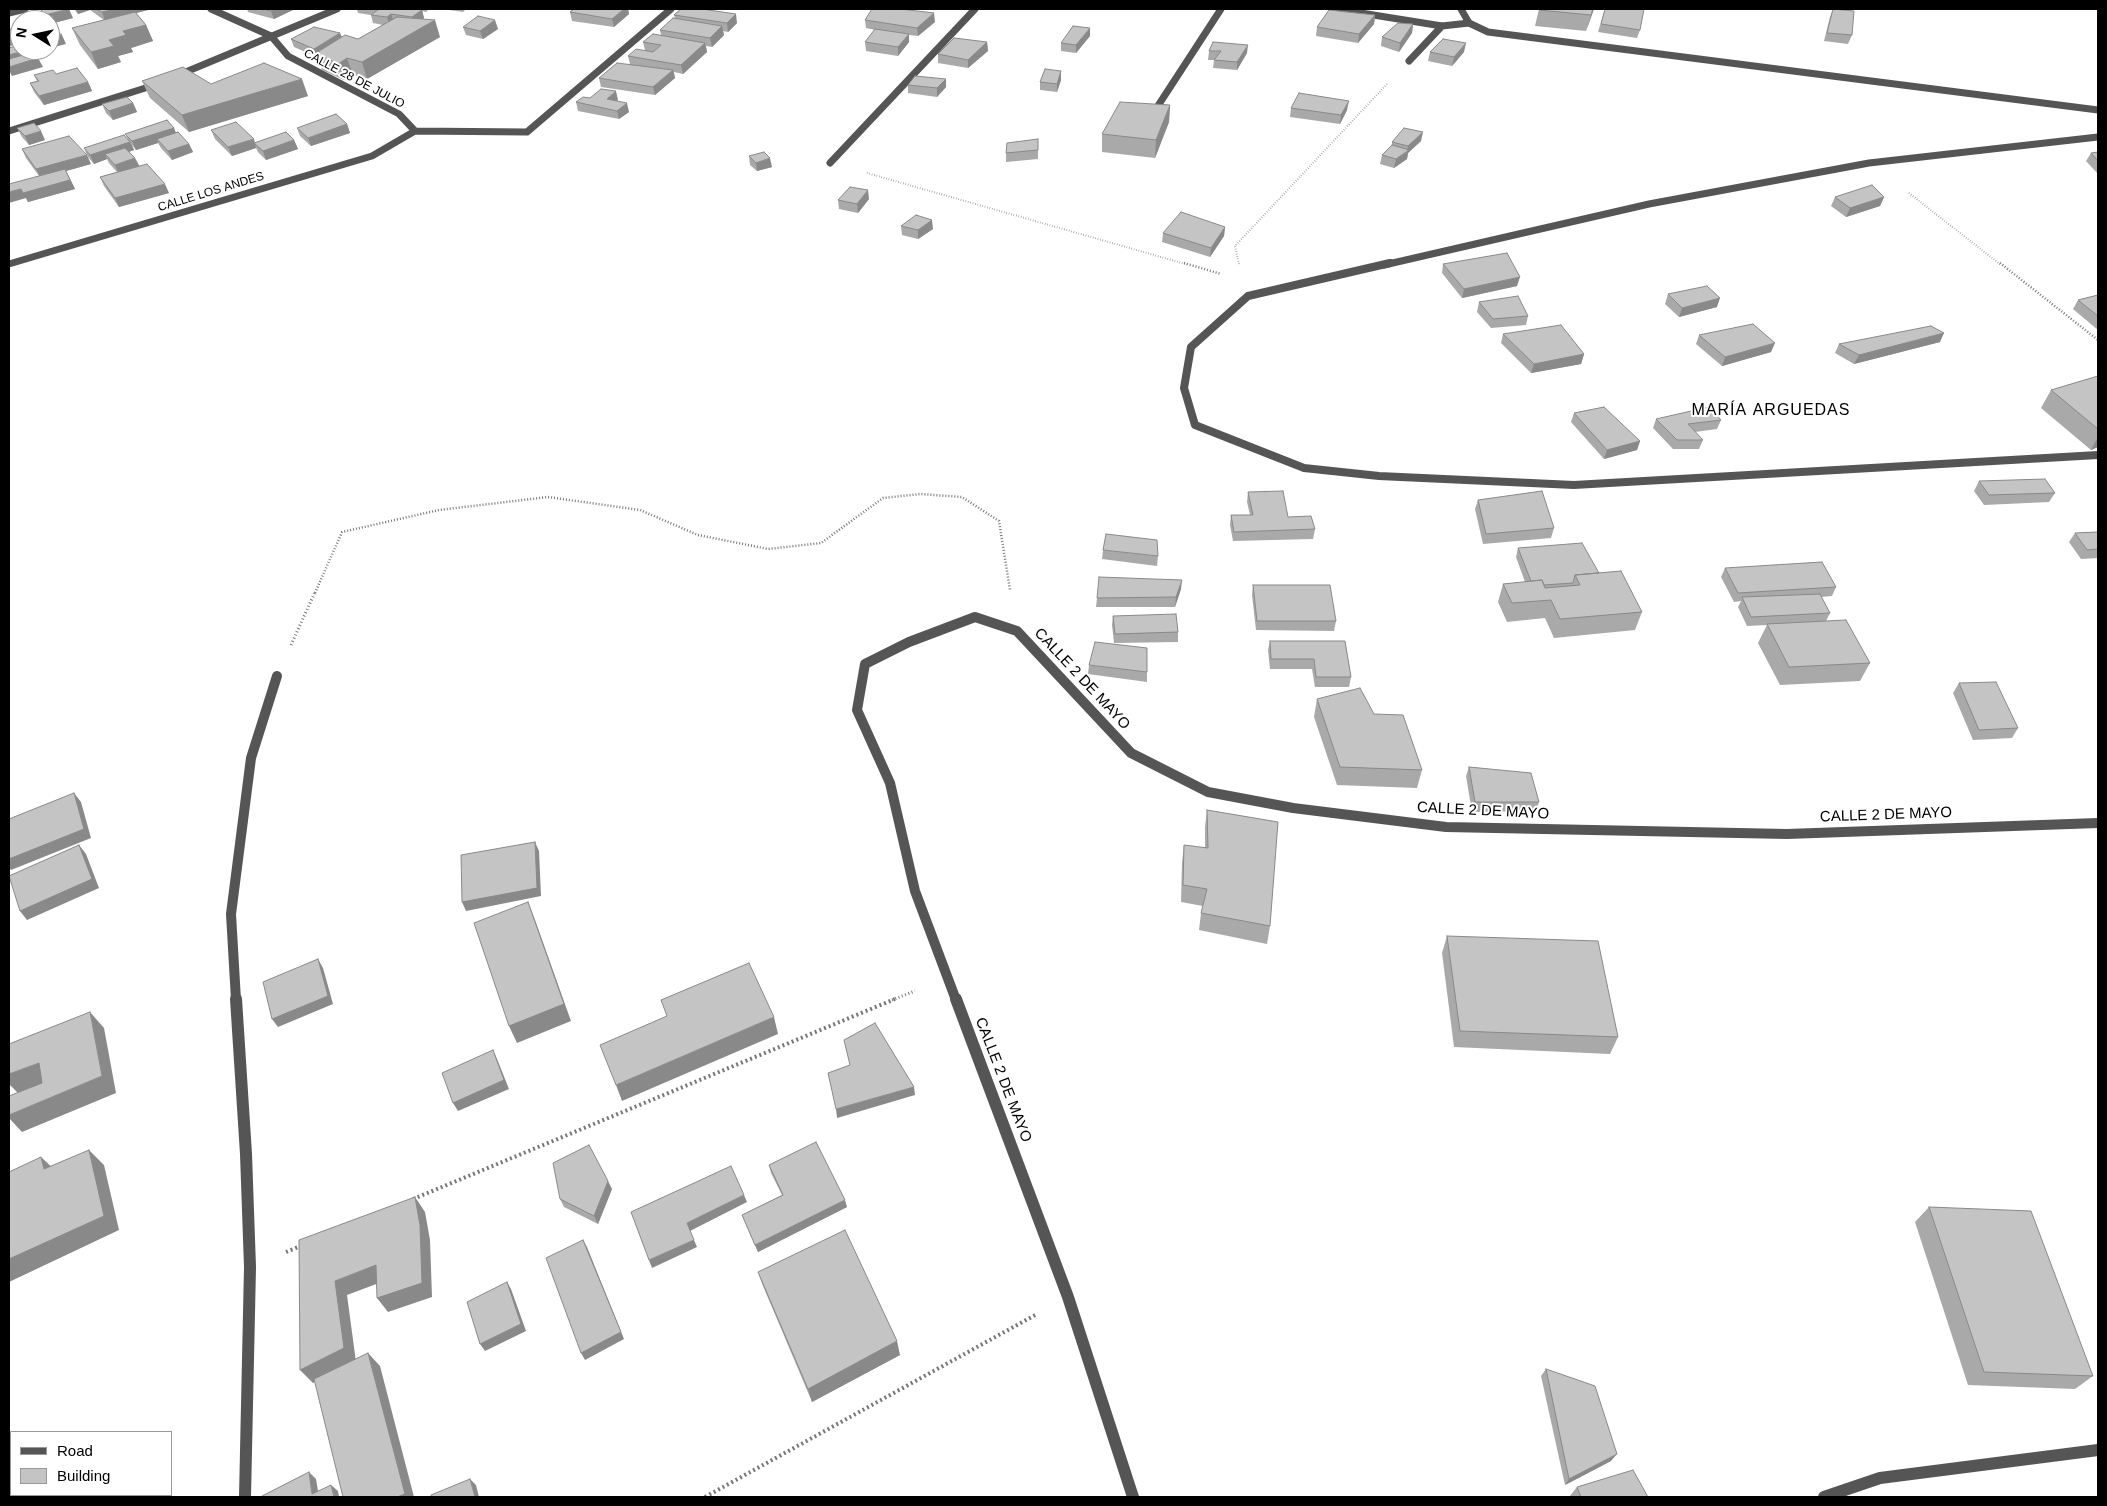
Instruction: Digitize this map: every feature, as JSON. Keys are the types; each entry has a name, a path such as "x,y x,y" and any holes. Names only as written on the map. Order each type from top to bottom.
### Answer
{"street":[{"path":"9,13 25,9"},
{"name":"CALLE 28 DE JULIO","path":"211,9 271,36 288,56 399,114 415,131"},
{"path":"9,132 151,87 337,9"},
{"path":"415,131 528,132 671,9"},
{"path":"830,163 976,9"},
{"path":"1149,119 1221,9"},
{"path":"1336,9 1442,26 1469,23 1488,32 2098,110"},
{"path":"1461,9 1469,23"},
{"path":"1409,61 1442,26"},
{"name":"CALLE LOS ANDES","path":"9,264 372,156 415,131"},
{"path":"2098,137 1870,163 1648,204 1248,296 1191,347 1184,388 1195,425 1304,468 1379,476 1574,486 2098,455"},
{"name":"CALLE 2 DE MAYO","path":"1133,1497 1068,1297 915,891 890,783 857,710 865,664 909,642 975,617 1016,631 1131,753 1208,792 1293,808 1446,827 1787,834 2098,822"},
{"path":"245,1497 250,1267 246,1154 231,914 251,758 277,676"},
{"path":"1824,1497 1880,1478 2098,1450"}],"path":[{"path":"1248,296 1235,246 1409,61"},
{"path":"830,163 1244,280"},
{"path":"1870,163 2098,340"},
{"path":"277,676 342,532 439,510 548,497 640,510 698,535 768,549 821,543 883,498 920,494 962,497 999,522 1016,631"},
{"path":"406,1202 948,978"},
{"path":"250,1267 305,1244"},
{"path":"705,1497 1068,1297"}],"building":[{"path":"45,9 69,9 60,11 41,10"},
{"path":"96,9 115,9 102,12"},
{"path":"379,9 422,10 412,17 391,14 387,17 371,15"},
{"path":"574,9 624,9 612,19 570,12"},
{"path":"681,9 702,9 736,14 727,23 674,15"},
{"path":"872,9 900,9 934,13 917,28 865,20"},
{"path":"1539,9 1593,9 1591,15"},
{"path":"1605,9 1644,9 1640,30 1601,24"},
{"path":"1833,9 1854,11 1852,35 1827,33"},
{"path":"1329,10 1375,15 1359,34 1317,27"},
{"path":"135,12 146,25 123,31 126,35 109,40 114,46 91,52 72,28"},
{"path":"478,16 495,20 480,31 463,27"},
{"path":"397,17 435,20 362,62 347,58 338,64 316,53 345,35 358,39"},
{"path":"673,18 722,26 710,38 660,30"},
{"path":"1398,23 1413,24 1400,43 1382,37"},
{"path":"1073,26 1090,28 1076,45 1061,43"},
{"path":"314,27 340,33 314,49 291,39"},
{"path":"875,29 909,34 898,47 865,42"},
{"path":"653,34 705,43 681,65 628,56 636,49 653,52 661,45 643,42"},
{"path":"954,38 987,42 968,60 938,54"},
{"path":"1443,39 1466,43 1454,57 1430,52"},
{"path":"1213,42 1248,45 1237,62 1214,60 1221,51 1209,51"},
{"path":"10,60 32,60 9,67"},
{"path":"264,63 302,79 182,115 142,81 183,67 211,84"},
{"path":"617,63 673,70 653,87 599,78"},
{"path":"77,68 88,82 39,96 30,83 39,81 34,75 53,70 56,74"},
{"path":"1045,69 1061,71 1057,84 1040,82"},
{"path":"915,76 946,79 937,88 908,85"},
{"path":"601,89 616,91 607,99 627,103 617,111 576,102 583,97 590,98"},
{"path":"1299,93 1349,101 1341,115 1291,108"},
{"path":"127,97 133,103 109,111 102,104"},
{"path":"1120,102 1170,105 1156,140 1102,134"},
{"path":"336,114 347,124 308,138 297,128"},
{"path":"167,120 174,128 132,141 125,134"},
{"path":"236,122 254,139 228,147 211,130"},
{"path":"34,123 41,131 25,136 17,128"},
{"path":"1404,128 1423,132 1408,146 1392,142"},
{"path":"178,132 189,144 168,151 157,139"},
{"path":"286,132 294,140 263,151 254,143"},
{"path":"124,135 130,142 90,155 84,148"},
{"path":"69,136 87,155 36,169 22,149"},
{"path":"1038,139 1038,150 1006,153 1007,143"},
{"path":"1392,145 1409,150 1396,159 1382,155"},
{"path":"125,148 135,158 115,165 105,154"},
{"path":"764,152 770,158 756,163 749,156"},
{"path":"2098,152 2098,161 2091,153"},
{"path":"147,164 165,184 115,198 100,177"},
{"path":"65,169 70,180 23,193 21,189 9,192 9,184"},
{"path":"1872,185 1884,197 1850,208 1835,197"},
{"path":"850,187 868,190 857,204 838,200"},
{"path":"1181,212 1225,227 1211,248 1163,233"},
{"path":"916,215 932,220 918,230 901,226"},
{"path":"1507,253 1520,277 1464,289 1443,264"},
{"path":"1707,286 1720,298 1682,308 1668,294"},
{"path":"2098,295 2098,316 2078,300"},
{"path":"1518,296 1528,316 1493,319 1479,302"},
{"path":"1753,324 1775,343 1725,357 1699,335"},
{"path":"1561,325 1584,354 1534,364 1503,334"},
{"path":"1931,326 1944,333 1859,355 1839,344"},
{"path":"2098,376 2098,429 2051,390"},
{"path":"1604,407 1640,441 1607,450 1574,413"},
{"path":"1709,407 1721,420 1688,424 1703,440 1677,440 1656,419"},
{"path":"2045,479 2055,493 1989,495 1979,481"},
{"path":"1283,491 1288,517 1311,516 1315,529 1234,532 1231,515 1253,515 1248,492"},
{"path":"1542,491 1554,528 1486,534 1478,500"},
{"path":"2098,532 2098,549 2087,550 2075,533"},
{"path":"1106,534 1157,540 1158,556 1103,550"},
{"path":"1582,543 1599,573 1575,575 1573,583 1544,585 1542,580 1531,581 1518,548"},
{"path":"1822,562 1836,587 1738,593 1725,568"},
{"path":"1621,571 1642,612 1560,619 1551,600 1512,603 1503,584 1542,580 1545,588 1580,585 1575,575"},
{"path":"1099,577 1182,580 1176,597 1097,598"},
{"path":"1253,585 1330,585 1336,621 1257,621"},
{"path":"1820,594 1830,613 1751,617 1742,597"},
{"path":"1176,614 1178,632 1115,634 1113,616"},
{"path":"1846,620 1870,663 1789,667 1767,624"},
{"path":"1270,641 1345,641 1351,677 1316,677 1314,659 1271,659"},
{"path":"1095,642 1147,648 1147,672 1089,665"},
{"path":"1996,682 2018,728 1979,730 1959,683"},
{"path":"1360,688 1374,714 1403,715 1422,770 1340,767 1317,699"},
{"path":"1469,767 1531,773 1539,802 1475,802"},
{"path":"74,793 84,829 9,859 9,819"},
{"path":"1207,810 1278,822 1270,926 1201,913 1207,889 1183,885 1184,845 1208,848"},
{"path":"535,842 537,888 462,902 461,855"},
{"path":"79,845 92,879 20,911 9,876"},
{"path":"528,902 564,1004 509,1026 474,923"},
{"path":"1447,936 1598,941 1618,1037 1460,1031"},
{"path":"318,959 328,996 272,1019 263,982"},
{"path":"749,963 774,1017 616,1085 600,1045 667,1016 661,1000"},
{"path":"90,1012 102,1076 9,1115 9,1096 42,1083 39,1063 9,1074 9,1044"},
{"path":"875,1023 914,1087 836,1109 828,1073 850,1065 844,1040"},
{"path":"493,1050 504,1080 453,1103 442,1073"},
{"path":"816,1142 845,1200 755,1245 742,1215 783,1195 769,1165"},
{"path":"589,1145 608,1181 594,1216 560,1199 553,1163"},
{"path":"89,1150 104,1216 9,1259 9,1172 41,1157 44,1169"},
{"path":"731,1166 744,1195 687,1223 694,1240 649,1260 631,1212"},
{"path":"415,1197 420,1225 422,1283 377,1298 376,1265 335,1281 344,1348 300,1370 299,1240"},
{"path":"1929,1207 2031,1211 2093,1376 1984,1372"},
{"path":"845,1230 897,1341 808,1389 758,1272"},
{"path":"583,1240 621,1332 581,1353 546,1258"},
{"path":"507,1282 521,1324 480,1344 467,1302"},
{"path":"368,1353 405,1494 397,1497 343,1497 314,1379"},
{"path":"1546,1369 1595,1386 1617,1454 1569,1479"},
{"path":"1633,1470 1648,1497 1581,1497 1577,1487"},
{"path":"309,1472 312,1494 331,1485 334,1497 262,1497 262,1496"},
{"path":"470,1479 475,1497 431,1497 431,1495"}],"district":[{"name":"MARÍA ARGUEDAS","path":"1771,411"}]}
